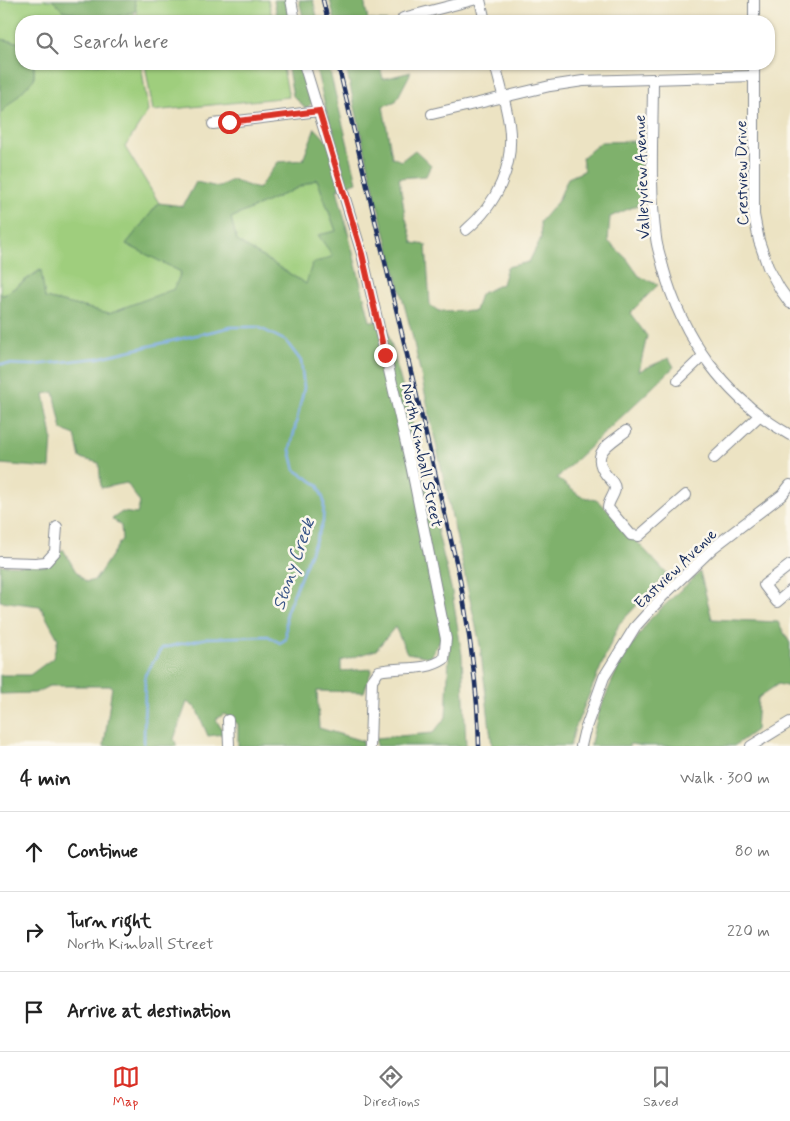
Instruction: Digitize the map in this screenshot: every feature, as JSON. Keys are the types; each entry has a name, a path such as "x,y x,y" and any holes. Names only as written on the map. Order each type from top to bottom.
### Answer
{"street":[{"path":"291,0 294,15"},
{"path":"415,15 473,0"},
{"path":"480,0 484,15"},
{"path":"754,0 754,15"},
{"name":"North Kimball Street","path":"306,70 362,254 411,465 446,639 444,659 436,665 390,668 380,671 372,681 370,746"},
{"path":"466,230 478,220 491,204 504,178 511,146 509,124 496,70"},
{"name":"Crestview Drive","path":"754,70 754,215 759,241 768,266 790,303"},
{"path":"432,114 503,96 583,81 754,76"},
{"name":"Valleyview Avenue","path":"653,79 653,200 656,240 668,283 682,318 703,356 725,385 759,416 790,435"},
{"path":"213,124 319,111"},
{"path":"678,380 703,356"},
{"path":"714,458 759,416"},
{"path":"626,431 607,445 599,454 599,462 602,470 614,484 615,490 608,502 608,508 631,535 639,536 686,496"},
{"name":"Eastview Avenue","path":"581,746 604,678 635,627 663,596 714,547 782,495 790,485"},
{"path":"0,562 46,562 55,552 57,527"},
{"path":"790,565 764,585 777,602 790,591"},
{"path":"228,720 229,746"},
{"path":"751,746 790,722"}],"green space":[{"path":"0,0 52,0 62,10 81,15 15,15 15,42 0,39"},
{"path":"52,0 134,0 136,11 123,15 81,15 62,10"},
{"path":"134,0 268,0 272,15 137,15"},
{"path":"274,0 287,0 289,15 277,15"},
{"path":"299,0 313,0 317,15 303,15"},
{"path":"330,0 364,0 367,15 334,15"},
{"path":"134,11 134,15 122,15"},
{"path":"0,39 15,42 15,70 34,70 34,79 0,114"},
{"path":"34,70 142,70 148,111 125,147 159,203 126,244 181,272 175,289 109,313 45,298 40,270 4,295 0,294 0,114 34,79"},
{"path":"146,70 283,70 289,97 153,111"},
{"path":"288,70 301,70 313,102 306,109 293,96"},
{"path":"316,70 329,70 357,182 337,189 370,321 385,322 409,411 452,592 462,655 466,746 376,746 376,738 433,733 446,717 450,635 439,642 430,657 407,653 395,627 376,650 341,661 341,671 372,669 364,692 317,691 319,728 363,741 363,746 238,746 238,724 224,714 216,719 224,734 208,736 196,708 187,702 174,739 177,746 104,746 112,686 49,686 35,693 0,694 0,675 30,675 53,658 58,639 40,606 0,601 0,565 47,566 63,549 75,570 86,582 95,580 122,539 121,526 112,519 122,512 137,514 140,503 127,483 101,488 99,463 80,458 75,435 62,430 54,392 44,394 52,437 50,468 0,464 0,294 4,295 41,270 45,298 109,313 174,289 181,272 126,244 159,203 183,206 196,182 218,187 232,180 258,189 278,162 303,160 315,128 336,151","holes":["317,179 336,231 318,235 333,256 312,264 306,284 237,241 231,218"]},
{"path":"346,70 381,70 383,79 411,72 396,101 383,106 392,157 401,161 415,150 431,165 426,176 399,178 405,215 413,243 426,245 430,305 440,312 475,311 480,294 502,284 507,267 529,262 541,238 540,222 558,201 568,178 584,171 582,158 601,142 639,141 642,203 610,217 608,241 627,259 639,276 658,285 630,313 647,336 639,371 669,358 674,367 557,478 580,496 596,500 605,507 667,574 619,624 575,728 570,746 492,746 480,645 412,334 378,207"},
{"path":"317,179 336,231 319,235 334,256 306,284 237,241 231,218"},
{"path":"700,572 712,619 778,622 790,643 790,687 778,684 758,698 756,730 734,746 644,746 630,744 629,746 590,746 599,711 621,661 651,618"}],"waterway":[{"name":"Stony Creek","path":"0,364 33,365 98,358 231,327 258,327 286,341 301,361 304,388 290,450 295,470 318,485 324,501 323,522 286,613 286,639 280,643 268,636 208,638 162,648 145,675 144,746"}],"railway":[{"path":"323,0 327,15"},
{"path":"339,70 459,574 472,660 479,746"}],"route":[{"path":"229,122 319,111 362,254 385,355"}]}
